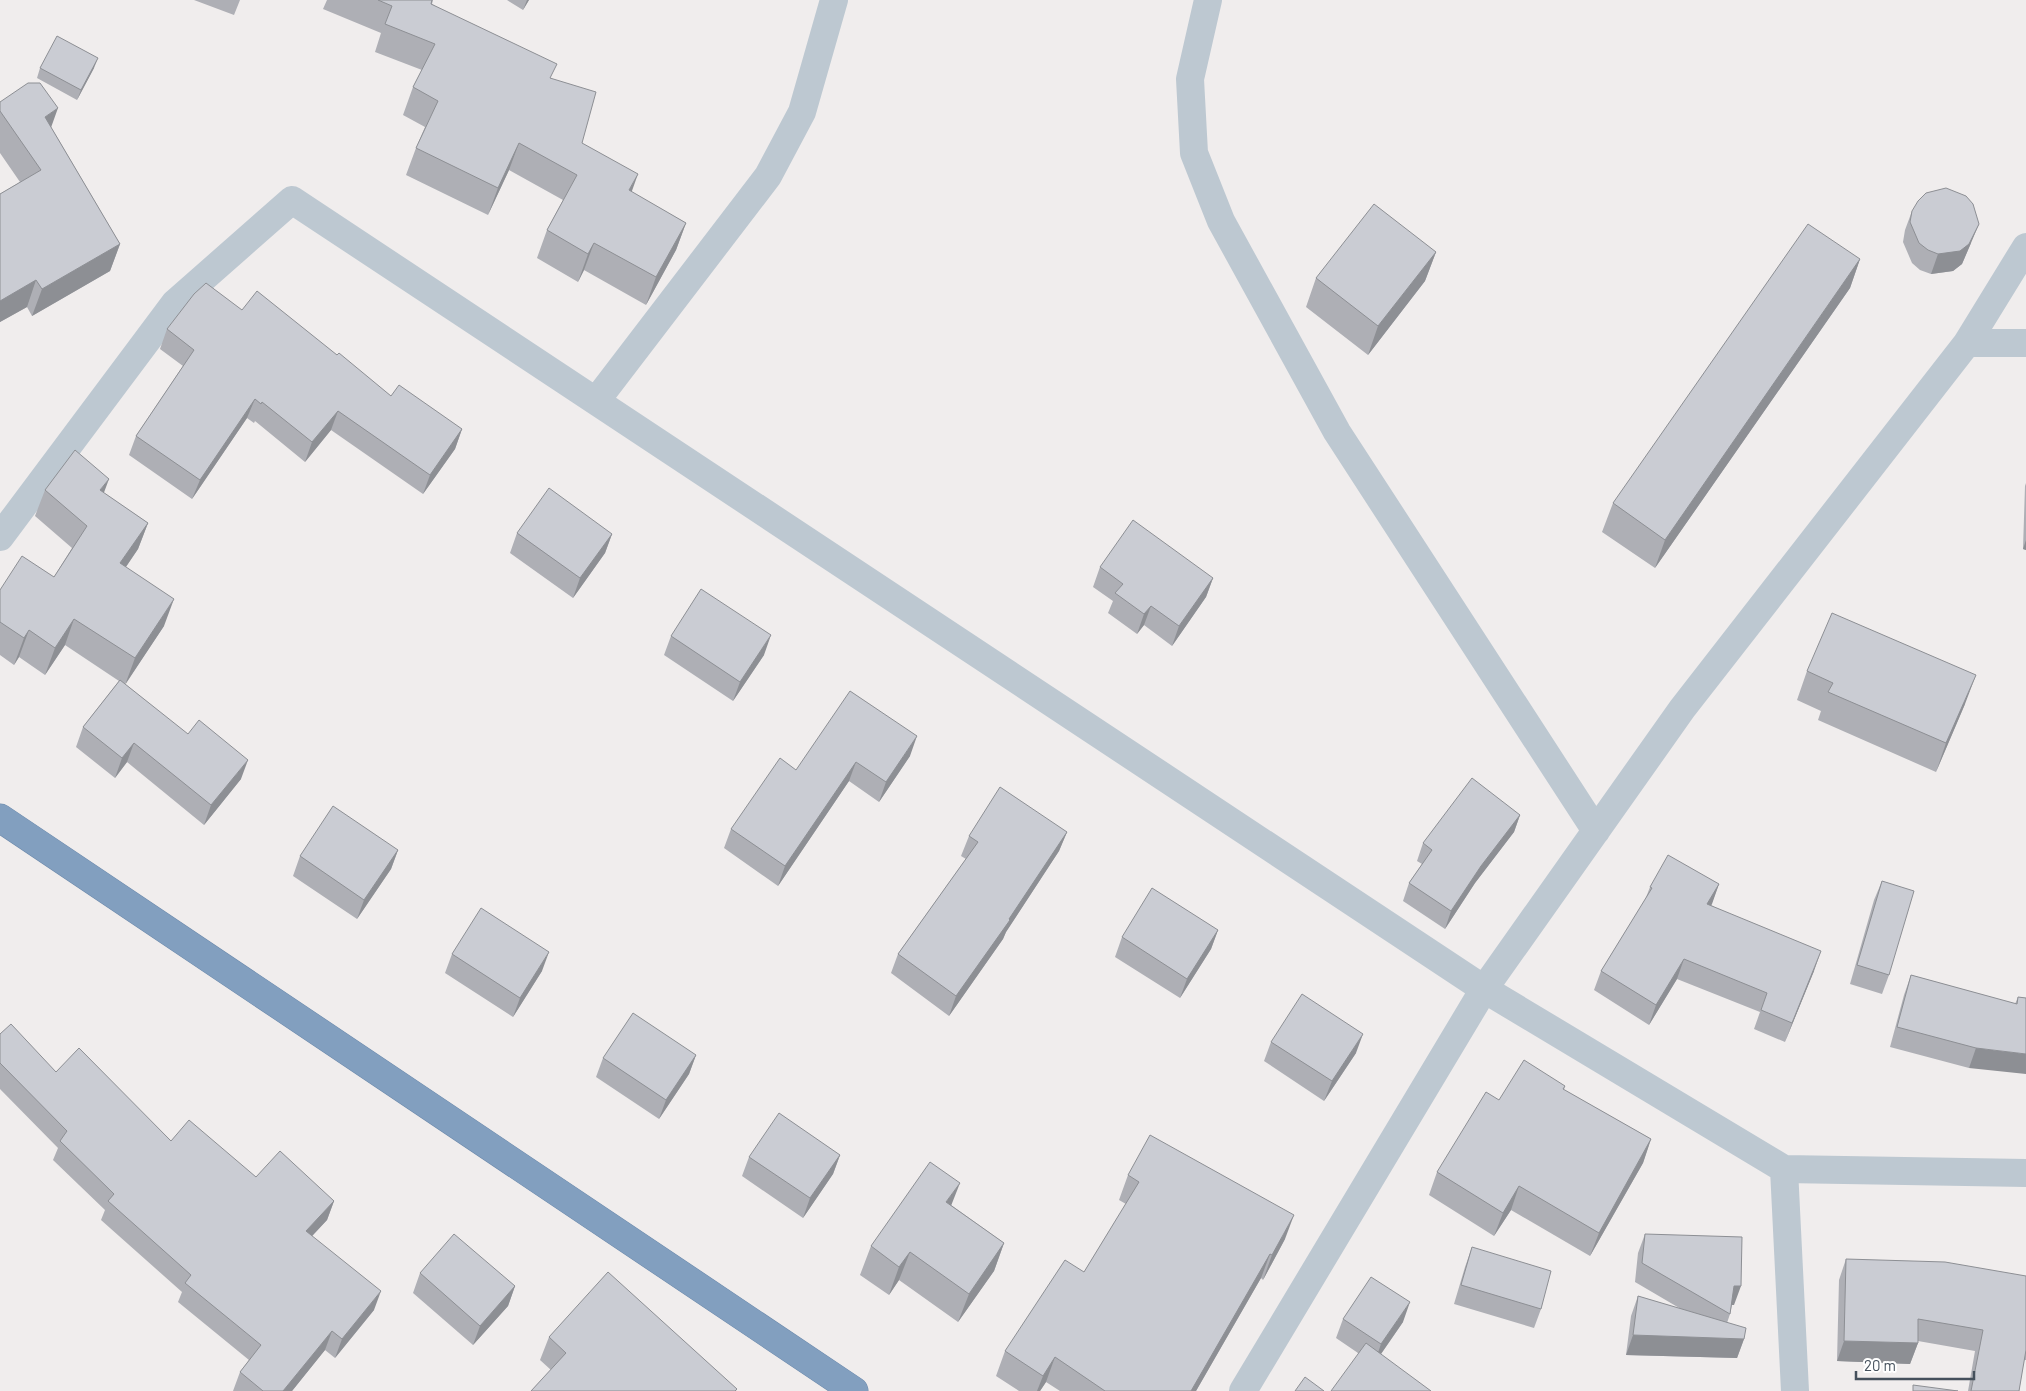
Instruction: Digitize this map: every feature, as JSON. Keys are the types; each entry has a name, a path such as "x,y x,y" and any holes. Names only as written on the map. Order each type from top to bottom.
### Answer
{"highway":[{"path":"0,818 854,1391"}],"street":[{"path":"596,401 768,176 802,112 834,0"},
{"path":"1208,0 1190,79 1194,153 1221,221 1337,432 1596,832"},
{"path":"0,538 176,303 292,200 1484,989 1784,1169 2026,1173"},
{"path":"1243,1391 1484,989 1682,709 1967,343 2026,247"},
{"path":"1967,343 2026,343"},
{"path":"1784,1169 1795,1391"}],"building":[{"path":"378,0 432,0 431,4 557,64 550,78 596,92 582,143 638,174 629,190 686,223 656,277 594,243 588,254 547,230 577,175 519,143 498,188 416,148 438,101 413,87 435,44 385,24 392,6"},
{"path":"57,36 98,58 81,90 40,68"},
{"path":"28,83 40,83 58,108 45,117 120,244 42,289 36,280 0,301 0,194 41,170 0,111 0,102"},
{"path":"1946,188 1966,196 1973,204 1979,224 1969,244 1960,251 1938,254 1928,250 1919,243 1910,222 1912,211 1926,193"},
{"path":"1374,204 1436,252 1378,326 1316,278"},
{"path":"1808,224 1860,259 1665,540 1613,503"},
{"path":"206,283 242,310 257,291 337,355 339,353 391,396 399,385 462,429 430,475 338,411 312,442 262,402 261,404 255,399 200,480 136,436 194,350 167,329 194,294"},
{"path":"75,450 109,479 100,490 148,523 120,563 174,599 135,658 74,619 55,648 29,630 24,638 0,622 0,590 22,556 54,577 87,526 45,490"},
{"path":"549,488 612,534 580,578 517,533"},
{"path":"1133,520 1213,578 1179,626 1151,606 1144,614 1115,593 1123,584 1100,567"},
{"path":"701,589 771,635 740,682 671,636"},
{"path":"1832,613 1976,675 1946,743 1828,692 1833,683 1807,671"},
{"path":"120,680 188,734 199,720 248,760 211,805 134,743 122,758 83,727"},
{"path":"850,691 917,736 886,782 856,762 785,866 731,829 780,758 796,770"},
{"path":"1472,778 1520,815 1481,866 1451,911 1409,883 1432,850 1423,843"},
{"path":"1000,787 1067,832 1010,920 956,996 898,954 978,842 969,836"},
{"path":"333,806 398,850 364,900 300,856"},
{"path":"1668,855 1719,884 1707,904 1821,951 1792,1023 1761,1010 1767,993 1684,959 1656,1005 1601,971 1652,888 1650,887"},
{"path":"1882,881 1914,891 1889,975 1857,965"},
{"path":"1152,888 1218,930 1187,979 1122,937"},
{"path":"481,908 549,952 520,998 452,954"},
{"path":"1911,975 2017,1004 2018,997 2026,998 2026,1054 1976,1048 1897,1027"},
{"path":"1302,994 1363,1034 1332,1081 1271,1042"},
{"path":"633,1013 696,1055 666,1100 603,1058"},
{"path":"11,1024 56,1072 79,1048 171,1141 189,1120 256,1177 280,1151 334,1201 306,1231 381,1291 342,1339 332,1331 283,1391 263,1391 240,1372 261,1345 185,1283 191,1275 108,1201 114,1194 60,1141 67,1131 0,1063 0,1034"},
{"path":"1524,1060 1565,1086 1563,1089 1651,1139 1599,1233 1519,1186 1503,1213 1437,1172 1486,1092 1499,1100"},
{"path":"779,1113 840,1155 810,1198 749,1157"},
{"path":"1150,1135 1294,1215 1191,1391 1105,1391 1055,1357 1043,1376 1005,1351 1065,1260 1084,1272 1139,1182 1128,1175"},
{"path":"930,1162 960,1183 946,1202 1004,1243 969,1294 910,1252 899,1267 871,1246"},
{"path":"454,1234 515,1286 480,1326 420,1273"},
{"path":"1645,1234 1742,1237 1741,1286 1734,1286 1730,1314 1642,1263"},
{"path":"1472,1247 1551,1271 1541,1309 1461,1285"},
{"path":"1846,1259 1945,1262 2026,1276 2026,1350 2019,1391 1971,1391 1983,1330 1918,1319 1918,1343 1844,1341"},
{"path":"608,1272 737,1389 735,1391 531,1391 566,1353 549,1337"},
{"path":"1371,1277 1410,1302 1381,1344 1343,1319"},
{"path":"1638,1296 1746,1328 1744,1339 1633,1335"},
{"path":"1366,1343 1431,1391 1331,1391"},
{"path":"1305,1377 1324,1391 1295,1391"},
{"path":"1913,1385 1958,1391 1913,1391"}]}
